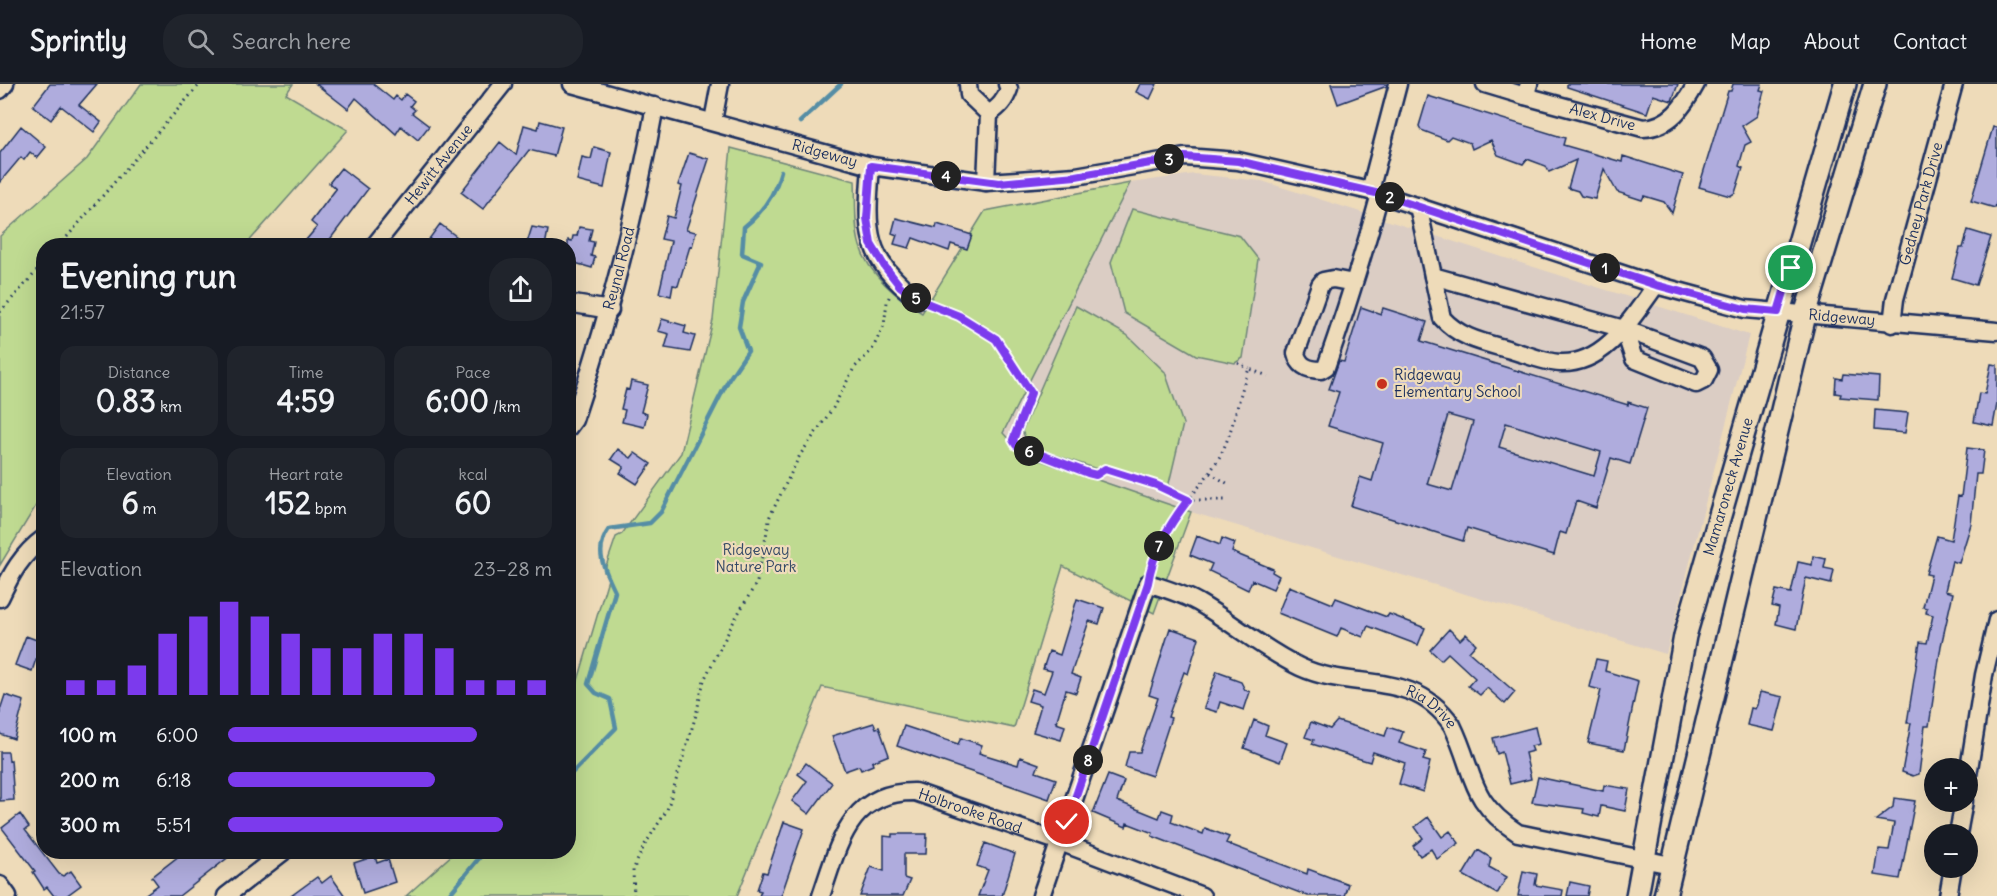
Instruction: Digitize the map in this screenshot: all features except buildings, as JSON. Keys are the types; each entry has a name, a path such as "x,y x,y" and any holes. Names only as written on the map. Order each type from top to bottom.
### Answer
{"main road":[{"name":"Mamaroneck Avenue","path":"1637,896 1685,636 1845,84"},
{"name":"Mamaroneck Avenue","path":"1665,896 1805,315 1875,84"}],"street":[{"path":"0,90 5,84"},
{"name":"Hewitt Avenue","path":"387,238 503,84"},
{"name":"Ridgeway","path":"572,84 871,166 987,182 1076,176 1185,157 1238,161 1375,193 1656,285 1745,309 1892,324 1997,331"},
{"path":"713,121 720,84"},
{"path":"968,84 969,95 989,114 987,182"},
{"path":"989,114 999,108 1006,98 1009,89 1007,84"},
{"path":"1354,283 1333,279 1323,281 1320,285 1296,353 1298,361 1305,367 1321,370 1326,367 1354,283 1398,84"},
{"name":"Alex Drive","path":"1485,84 1527,90 1643,128 1656,127 1683,108 1696,84"},
{"name":"Gedney Park Drive","path":"1892,324 1895,299 1954,84"},
{"name":"Reynal Road","path":"576,414 610,310 640,191 655,106"},
{"path":"871,166 867,218 871,244 900,286 919,300"},
{"path":"1418,206 1442,318 1452,329 1470,339 1561,363 1585,357 1613,342 1656,285"},
{"path":"1433,276 1624,329 1702,358 1708,369 1704,380 1696,384 1634,359 1624,329"},
{"path":"576,304 610,310"},
{"path":"0,598 13,570 28,550 36,544"},
{"path":"1041,896 1148,583"},
{"name":"Ria Drive","path":"1148,583 1197,601 1300,667 1324,675 1407,689 1420,694 1445,715 1452,725 1480,798 1497,819 1518,833 1671,865"},
{"path":"1971,758 1984,675 1997,620"},
{"name":"Holbrooke Road","path":"821,896 842,837 854,816 872,801 897,792 915,792 1060,842 1202,896"},
{"path":"226,896 274,859"},
{"path":"1948,896 1951,878"},
{"path":"0,885 8,896"}],"path":[{"path":"66,238 200,84"},
{"path":"0,312 36,272"},
{"path":"634,896 633,870 644,846 667,810 696,715 704,680 735,619 758,582 770,516 800,455 833,408 854,368 872,350 884,325 887,302 900,286"},
{"path":"919,300 959,316 996,339 1010,357 1031,393 1016,429 1013,440 1016,445 1088,473 1096,475 1105,469 1156,485 1188,500 1225,500"},
{"path":"1238,363 1268,376"},
{"path":"1148,583 1151,565 1167,530 1210,473 1221,453 1249,369"},
{"path":"1210,473 1230,485"}],"shaded area":[{"name":"Ridgeway Elementary School","path":"1194,174 1262,181 1749,335 1666,654 1191,512 1022,454 1003,433 1130,183"}],"green space":[{"path":"141,84 293,84 286,94 348,130 252,238 36,238 36,506 0,565 0,236 87,159"},
{"name":"Ridgeway Nature Park","path":"731,148 855,181 857,231 864,256 885,285 922,313 985,211 1130,183 1003,433 1022,454 1191,512 1154,613 1063,566 1014,728 822,687 737,896 406,896 447,859 576,859 576,687 608,579 604,572 616,537 622,534 681,453 713,320"},
{"path":"1132,209 1240,236 1258,259 1243,358 1235,363 1196,355 1124,313 1111,262"},
{"path":"1076,306 1127,335 1165,372 1183,424 1167,492 1030,447 1022,431"}],"waterway":[{"path":"800,122 841,84"},
{"path":"576,769 616,728 610,699 596,693 588,684 615,592 602,560 604,537 609,529 650,523 661,512 729,379 748,351 739,327 743,302 761,262 742,254 744,227 767,202 781,171"},
{"path":"448,896 478,859"}],"place":[{"name":"Ridgeway Elementary School","path":"1382,384"}],"route":[{"path":"1067,822 1148,583 1151,565 1171,522 1188,500 1156,485 1105,469 1096,475 1088,473 1016,445 1013,440 1016,429 1031,393 1010,357 996,339 959,316 919,300 900,286 885,267 871,244 867,218 871,166 999,183 1076,176 1185,157 1238,161 1370,191 1656,285 1745,309 1778,312 1791,268"}]}
